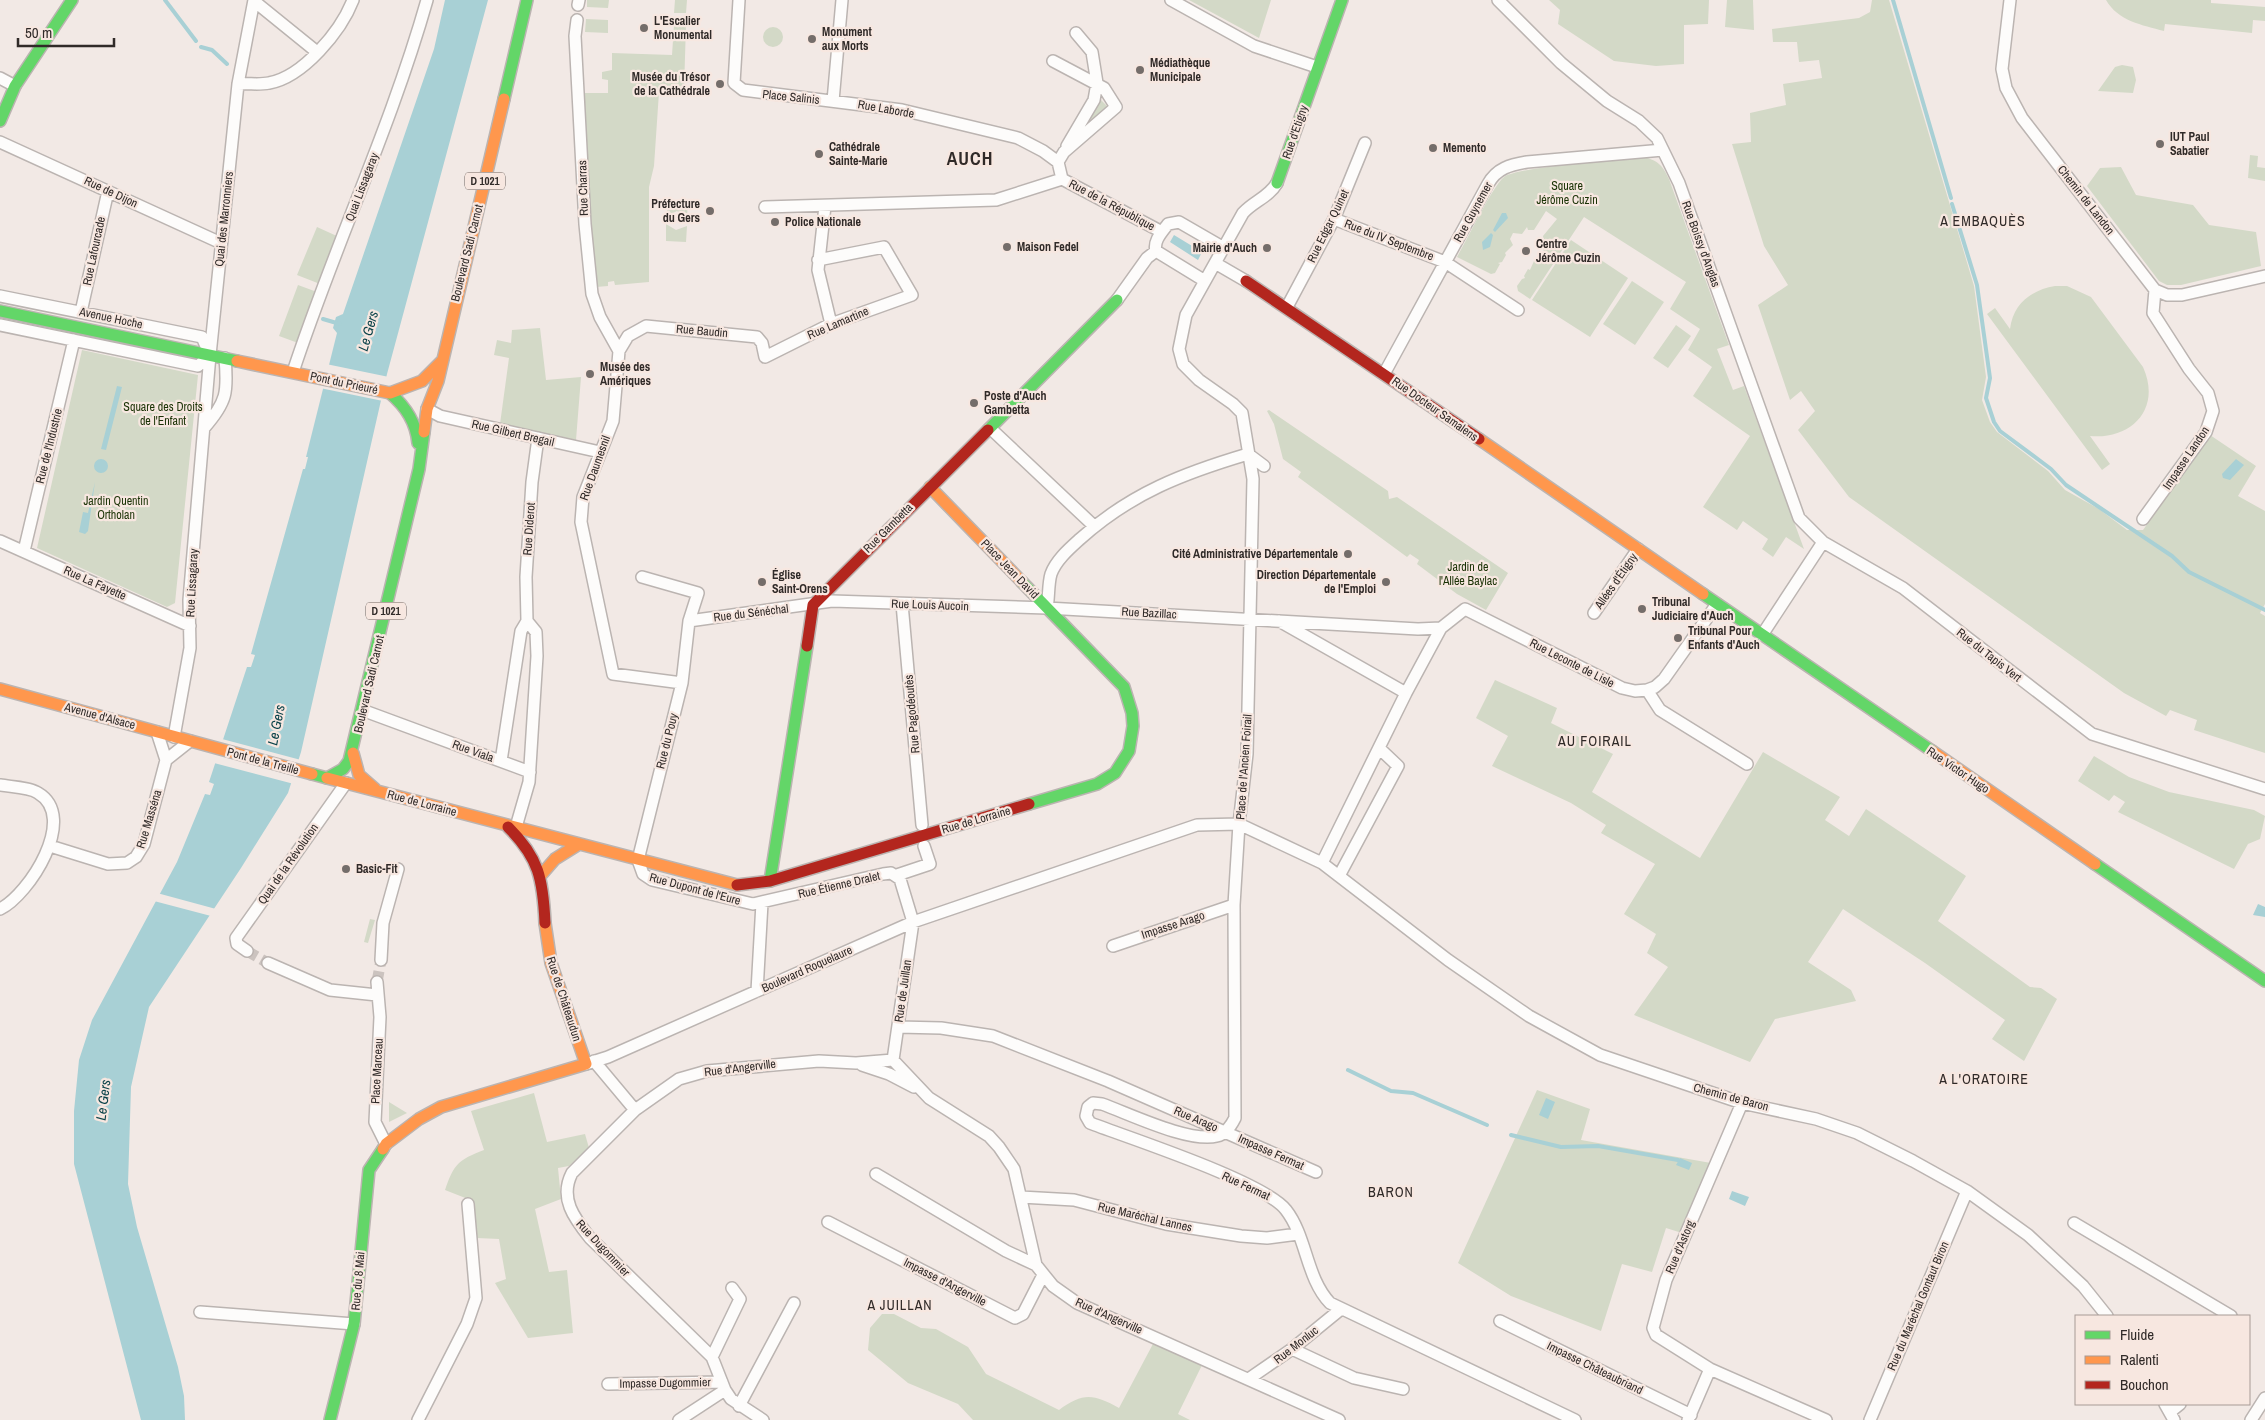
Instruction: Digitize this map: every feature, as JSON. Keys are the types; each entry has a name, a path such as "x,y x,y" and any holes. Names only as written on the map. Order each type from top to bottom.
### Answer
{"main road":[{"path":"0,120 15,86 72,0"},
{"name":"Boulevard Sadi Carnot","path":"327,778 343,769 353,752 419,469 427,410 438,381 527,0"},
{"name":"Rue d'Etigny","path":"1277,183 1342,0"},
{"name":"Rue Docteur Samalens","path":"1246,281 1287,307 1652,559"},
{"name":"Rue Gambetta","path":"813,605 1117,300"},
{"name":"Avenue Hoche","path":"0,310 295,373"},
{"path":"390,393 418,383 442,361"},
{"name":"Pont du Prieuré","path":"295,373 390,393"},
{"name":"Boulevard Sadi Carnot","path":"390,393 410,415 418,436 419,469"},
{"name":"Place Jean David","path":"930,487 1048,608"},
{"name":"Rue Victor Hugo","path":"1652,559 2265,981"},
{"path":"770,881 813,605"},
{"name":"Rue de Lorraine","path":"327,778 730,884 744,885 770,881 1077,790 1104,780 1112,773 1125,758 1134,736 1134,722 1129,697 1124,687 1048,608"},
{"name":"Avenue d'Alsace","path":"0,689 195,743"},
{"name":"Pont de la Treille","path":"195,743 327,778"},
{"name":"Boulevard Sadi Carnot","path":"353,752 359,775 377,791"},
{"path":"512,826 532,852 542,874"},
{"path":"542,874 550,836"},
{"path":"542,874 555,858 578,844"},
{"name":"Rue de Châteaudun","path":"542,874 549,955 590,1062"},
{"name":"Boulevard Roquelaure","path":"386,1144 419,1119 441,1107 590,1062"},
{"name":"Rue du 8 Mai","path":"330,1420 354,1324 369,1170 386,1144"}],"street":[{"path":"238,84 269,83 288,77 304,66 341,22 353,0"},
{"name":"Quai Lissagaray","path":"295,373 366,177 427,0"},
{"name":"Place Salinis","path":"739,0 734,83 749,92 834,101 842,0"},
{"path":"1171,0 1254,46 1317,67"},
{"name":"Rue Boissy d'Anglas","path":"1498,0 1561,63 1607,101 1639,121 1657,138 1680,183 1799,518 1823,542"},
{"name":"Chemin de Landon","path":"2010,0 2002,69 2006,88 2022,118 2155,290"},
{"path":"254,1 317,52"},
{"name":"Quai des Marronniers","path":"210,355 238,84 254,1"},
{"name":"Rue Charras","path":"577,20 575,36 585,224 590,274 595,304 619,351"},
{"path":"765,207 996,200 1062,179 1061,157 1094,100 1096,83 1092,52 1076,33"},
{"path":"1053,60 1104,88 1116,107 1061,157"},
{"path":"0,78 15,86"},
{"name":"Rue Laborde","path":"834,101 902,110 1018,138 1043,151 1061,157"},
{"name":"Rue de Dijon","path":"0,142 221,243"},
{"name":"Rue Edgar Quinet","path":"1287,307 1334,219 1365,143"},
{"name":"Rue Guynemer","path":"1384,374 1491,178 1503,168 1527,162 1663,150"},
{"name":"Rue de la République","path":"1062,179 1162,232"},
{"name":"Rue d'Etigny","path":"1179,349 1186,315 1243,213 1250,206 1269,194 1277,183"},
{"name":"Rue Lafourcade","path":"81,312 108,191"},
{"path":"825,206 818,270 831,324"},
{"name":"Rue du IV Septembre","path":"1334,219 1445,262 1518,310"},
{"path":"1205,281 1156,251 1156,243 1162,232 1168,224 1179,222 1224,248"},
{"name":"Rue Lamartine","path":"758,337 762,343 765,357 831,324 912,295 884,247 818,260"},
{"name":"Rue Gambetta","path":"1117,300 1148,258 1156,251"},
{"name":"Rue Docteur Samalens","path":"1215,263 1246,281"},
{"path":"2155,290 2167,296 2182,295 2265,276"},
{"name":"Impasse Landon","path":"2143,520 2206,432 2212,411 2208,393 2189,369 2153,313 2155,290"},
{"name":"Avenue Hoche","path":"0,296 202,337 210,355"},
{"path":"0,325 198,366 210,355"},
{"name":"Rue Baudin","path":"619,351 628,336 646,326 758,337"},
{"name":"Rue de l'Industrie","path":"24,551 74,340"},
{"name":"Place de l'Ancien Foirail","path":"1179,349 1183,364 1199,380 1233,404 1242,413 1245,420 1248,454 1253,479 1247,754 1239,824 1322,863 1343,879"},
{"name":"Rue Daumesnil","path":"619,351 613,421 583,497 582,533 613,674 682,683"},
{"name":"Rue Lissagaray","path":"174,737 190,648 189,600 210,355"},
{"path":"204,428 219,411 225,400 228,385 226,358"},
{"name":"Rue Gilbert Bregail","path":"427,410 440,416 600,452"},
{"path":"990,428 1094,526"},
{"name":"Rue Diderot","path":"501,761 521,631 527,621 526,577 532,482 538,438"},
{"path":"1248,454 1264,466"},
{"name":"Place Jean David","path":"1048,608 1052,574 1067,550 1094,526 1146,491 1201,468 1248,454"},
{"name":"Rue La Fayette","path":"0,541 190,626"},
{"path":"1762,635 1823,542"},
{"name":"Rue du Tapis Vert","path":"1823,542 1903,588 2092,734 2265,789"},
{"name":"Allées d'Étigny","path":"1594,612 1638,549"},
{"name":"Rue du Pouy","path":"638,860 682,683 689,621 698,593 642,577"},
{"name":"Rue Louis Aucoin","path":"813,605 832,601 1048,608"},
{"name":"Rue Pagodéoutès","path":"902,604 922,824"},
{"path":"1717,604 1664,679 1655,687 1646,690 1660,710 1747,764"},
{"name":"Rue du Sénéchal","path":"689,621 813,605"},
{"name":"Rue Bazillac","path":"1048,608 1250,619"},
{"name":"Rue Leconte de Lisle","path":"1441,628 1465,610 1479,615 1622,688 1635,691 1646,690"},
{"path":"1250,619 1418,629 1441,628"},
{"path":"1276,620 1406,693"},
{"name":"Rue Diderot","path":"527,621 536,632 537,656 530,772"},
{"path":"1322,863 1406,693 1441,628"},
{"name":"Rue Viala","path":"362,710 530,772"},
{"path":"158,732 166,760 195,743"},
{"path":"1343,879 1398,766 1379,748"},
{"name":"Rue Masséna","path":"50,846 108,864 127,863 136,857 144,844 166,760"},
{"path":"512,826 530,782 530,772"},
{"name":"Quai de la Révolution","path":"243,949 236,938 346,782"},
{"path":"0,785 37,792 46,800 54,820 50,846 15,899 0,908"},
{"name":"Rue Arago","path":"898,1027 941,1028 993,1036 1108,1081 1226,1132 1235,1118 1234,905 1239,824"},
{"name":"Boulevard Roquelaure","path":"590,1062 912,922 1197,825 1239,824"},
{"path":"897,875 930,864 924,846"},
{"name":"Rue Dupont de l'Eure","path":"638,860 643,874 652,880 744,903 762,903"},
{"path":"381,960 383,922 398,869"},
{"name":"Rue Étienne Dralet","path":"762,903 883,874 897,875 900,879 912,922"},
{"name":"Chemin de Baron","path":"1343,879 1448,960 1529,1016 1600,1055 1626,1066 1742,1103 1816,1119 1856,1133 1967,1191 2028,1235 2083,1286 2106,1315"},
{"path":"757,991 762,903"},
{"name":"Impasse Arago","path":"1112,946 1234,905"},
{"name":"Rue de Juillan","path":"893,1060 912,922"},
{"path":"268,963 330,990 377,995"},
{"name":"Place Marceau","path":"377,982 380,1017 374,1122 386,1144"},
{"name":"Rue d'Angerville","path":"635,1110 679,1079 707,1071 819,1061 856,1064 893,1060 921,1090"},
{"path":"590,1062 635,1110"},
{"name":"Rue d'Angerville","path":"856,1064 889,1074 921,1090 994,1142 1014,1169 1036,1265 1053,1286 1077,1303 1250,1378 1339,1420"},
{"name":"Rue Fermat","path":"1226,1132 1208,1137 1184,1135 1102,1104 1093,1103 1086,1111 1087,1120 1090,1123 1237,1180 1275,1200 1285,1208 1298,1234 1321,1291 1330,1303 1575,1420"},
{"name":"Rue d'Astorg","path":"1742,1103 1666,1280 1653,1325 1656,1335 1710,1369 1826,1420"},
{"name":"Rue Dugommier","path":"635,1110 572,1173 567,1186 567,1202 578,1223 590,1238 712,1357 723,1386 739,1406 764,1420"},
{"name":"Impasse Fermat","path":"1226,1132 1316,1172"},
{"path":"876,1174 1006,1251 1036,1265"},
{"name":"Rue du Maréchal Gontaut Biron","path":"1870,1420 1967,1191"},
{"name":"Rue Maréchal Lannes","path":"1021,1196 1074,1200 1166,1224 1241,1236 1267,1238 1298,1234"},
{"path":"418,1420 467,1324 476,1298 468,1204"},
{"name":"Impasse d'Angerville","path":"828,1222 1015,1318 1023,1314 1043,1275"},
{"path":"2074,1223 2229,1315"},
{"path":"712,1357 740,1298 732,1288"},
{"path":"739,1406 794,1304"},
{"name":"Rue Monluc","path":"1250,1378 1292,1349 1341,1309"},
{"path":"200,1312 354,1324"},
{"name":"Impasse Châteaubriand","path":"1500,1321 1689,1417"},
{"path":"1292,1349 1354,1378 1403,1389"},
{"path":"1689,1417 1710,1369"},
{"name":"Impasse Dugommier","path":"608,1384 723,1386"},
{"path":"679,1420 723,1386"},
{"path":"2251,1420 2265,1398"}],"green space":[{"path":"587,0 609,0 608,8 587,7"},
{"path":"675,0 687,0 686,13 674,13"},
{"path":"1189,0 1271,0 1259,38"},
{"path":"1549,0 1709,0 1708,24 1684,25 1684,64 1656,66 1614,61 1558,24 1560,10"},
{"path":"1727,0 1753,0 1754,30 1725,27"},
{"path":"1872,0 1889,0 1974,286 1986,377 1982,400 1990,422 1997,432 2048,471 2065,490 2099,509 2127,530 2143,530 2210,435 2256,466 2238,496 2265,511 2265,604 2260,613 2265,616 2265,753 2194,730 2197,720 2170,710 2166,716 2124,693 1849,497 1798,430 1815,411 1801,391 1790,400 1758,305 1788,285 1764,246 1732,144 1751,142 1750,113 1786,105 1783,84 1822,78 1819,60 1799,62 1797,42 1773,42 1772,29 1859,18 1870,12"},
{"path":"2106,0 2211,0 2211,3 2265,7 2265,21 2253,20 2252,33 2165,24 2164,31 2131,21 2117,13"},
{"path":"586,19 608,20 608,33 585,32"},
{"path":"674,25 686,25 684,89 659,92 654,166 649,187 649,282 615,285 614,281 608,282 608,286 596,287 589,223 583,93 608,93 608,80 602,79 602,72 612,70 612,53 672,55"},
{"path":"773,27 780,30 783,37 780,44 773,47 766,44 763,37 766,30"},
{"path":"2122,65 2133,67 2136,80 2133,93 2098,91 2115,67"},
{"path":"1101,100 1110,109 1094,122 1089,118"},
{"path":"2250,155 2258,156 2257,167 2265,168 2265,181 2248,178"},
{"name":"Square Jérôme Cuzin","path":"1644,157 1660,165 1669,179 1729,345 1717,349 1733,390 1744,386 1804,549 1786,537 1773,557 1762,549 1768,539 1743,521 1737,530 1703,507 1750,436 1693,396 1712,367 1688,350 1700,329 1670,309 1686,282 1584,217 1530,299 1518,291 1517,286 1525,278 1524,276 1528,269 1530,270 1534,261 1542,263 1545,257 1543,248 1546,242 1543,236 1557,219 1546,211 1534,230 1528,230 1527,227 1522,234 1513,233 1510,239 1513,245 1505,253 1506,255 1502,262 1498,263 1500,264 1495,273 1491,274 1457,257 1486,202 1504,177 1513,173 1548,167"},
{"path":"2121,167 2136,195 2193,205 2209,225 2256,232 2261,266 2181,285 2167,285 2159,281 2087,186 2100,168"},
{"path":"667,200 688,200 687,218 677,211 667,216"},
{"path":"666,224 676,230 687,226 686,242 666,241"},
{"path":"317,227 339,237 320,284 297,275"},
{"path":"1571,240 1628,278 1590,337 1532,300"},
{"path":"1632,281 1664,302 1635,345 1603,324"},
{"path":"298,285 317,292 298,343 279,336"},
{"path":"2055,286 2067,286 2091,297 2143,367 2148,382 2148,396 2145,408 2139,419 2130,427 2118,433 2105,436 2090,436 2110,464 2102,470 1987,314 1995,308 2010,329 2019,305 2038,291"},
{"path":"1676,325 1691,336 1668,368 1653,358"},
{"path":"540,328 546,380 581,377 576,440 500,424 509,358 494,355 497,340 511,343 512,330"},
{"name":"Jardin Quentin Ortholan","path":"82,350 198,375 175,603 167,607 37,548"},
{"name":"Jardin de l'Allée Baylac","path":"1269,410 1388,491 1389,499 1397,497 1508,573 1486,610 1457,594 1417,564 1419,560 1410,554 1407,557 1298,477 1301,472 1283,459 1274,424 1267,411"},
{"path":"1495,680 1557,708 1551,723 1613,754 1592,792 1700,858 1763,752 1840,797 1825,820 1849,836 1866,809 1966,876 1938,921 2030,987 2041,988 2057,999 2024,1061 1992,1039 2005,1020 1925,963 1843,909 1808,962 1851,990 1856,1001 1775,1019 1750,1062 1634,1015 1668,967 1647,953 1656,934 1624,914 1655,864 1601,833 1606,825 1571,803 1492,766 1508,736 1476,718"},
{"path":"2094,756 2129,777 2169,792 2254,810 2265,816 2260,839 2248,844 2234,869 2118,812 2125,802 2114,795 2109,801 2078,781"},
{"path":"370,919 375,920 368,943 364,942"},
{"path":"1537,1090 1590,1109 1581,1140 1711,1163 1682,1233 1666,1228 1652,1272 1622,1264 1601,1331 1511,1296 1458,1263"},
{"path":"534,1093 547,1142 585,1134 589,1148 569,1166 558,1168 561,1199 535,1209 549,1272 567,1270 573,1333 528,1338 495,1283 506,1279 499,1239 477,1238 473,1201 445,1190 451,1174 458,1164 484,1150 471,1111"},
{"path":"389,1102 407,1113 389,1122"},
{"path":"882,1314 894,1314 921,1328 936,1329 968,1347 986,1374 1059,1410 1075,1400 1089,1397 1102,1400 1119,1408 1154,1342 1203,1363 1178,1414 1190,1420 973,1420 958,1404 908,1383 868,1350 870,1328"}],"water":[{"name":"Le Gers","path":"445,0 488,0 387,374 301,752 288,793 149,1007 131,1087 128,1184 137,1227 178,1367 184,1396 185,1420 141,1420 74,1164 74,1111 79,1060 92,1020 177,862 205,794 210,795 214,784 209,782 247,667 251,667 255,655 251,654 303,469 305,469 308,457 306,457 337,333 333,328 336,317 343,314 434,49"},
{"path":"1502,213 1506,213 1508,218 1495,232 1493,230"},
{"path":"1491,233 1493,235 1490,247 1483,250 1482,242"},
{"path":"1174,235 1202,252 1198,260 1170,242"},
{"path":"117,386 122,387 106,450 101,449"},
{"path":"101,459 106,461 108,466 106,471 101,473 96,471 94,466 96,461"},
{"path":"2236,459 2244,465 2230,480 2223,478 2222,474"},
{"path":"95,482 88,531 85,534 79,532 83,512 88,513"},
{"path":"2258,904 2265,907 2265,917 2253,915"},
{"path":"1546,1098 1555,1102 1548,1119 1539,1115"},
{"path":"1680,1158 1692,1163 1689,1170 1676,1165"},
{"path":"1732,1191 1749,1197 1745,1206 1729,1199"}],"pier":[{"path":"326,364 389,377 383,401 320,388"},
{"path":"222,739 301,760 294,784 214,763"},
{"path":"157,893 216,909 211,916 154,901 150,907"}],"waterway":[{"path":"165,0 196,41"},
{"path":"1893,0 1951,198"},
{"path":"201,47 212,50 227,64"},
{"path":"1952,204 1977,285 1990,378 1986,398 1994,422 2000,431 2051,469 2066,485 2172,556 2189,572 2265,610"},
{"path":"323,319 340,324"},
{"path":"1348,1070 1391,1091 1413,1093 1487,1125"},
{"path":"1511,1135 1561,1147 1598,1146 1678,1160"}],"tunnel":[{"path":"247,951 268,963"},
{"path":"377,982 381,960"}],"traffic: fast":[{"path":"0,121 15,86 72,0"},
{"path":"504,99 527,0"},
{"path":"1277,183 1342,0"},
{"path":"988,430 1117,300"},
{"path":"0,311 237,361"},
{"path":"390,393 409,415 415,428 418,443"},
{"path":"312,774 327,778 343,769 349,761 419,469 424,432"},
{"path":"1022,582 1124,687 1132,713 1133,726 1129,751 1115,773 1097,784 1029,804"},
{"path":"1703,594 1932,751"},
{"path":"770,881 807,646"},
{"path":"2095,864 2265,981"},
{"path":"330,1420 354,1324 369,1170 383,1149"}],"traffic: slow":[{"path":"424,432 427,409 438,381 504,99"},
{"path":"237,361 390,393 422,381 442,361"},
{"path":"1479,439 1703,594"},
{"path":"930,487 1022,582"},
{"path":"0,689 312,774"},
{"path":"1932,751 2095,864"},
{"path":"353,753 359,775 375,789"},
{"path":"327,778 737,885"},
{"path":"542,874 555,859 579,844"},
{"path":"383,1149 386,1144 419,1119 441,1107 586,1064 551,963 545,923"}],"traffic: jam":[{"path":"1246,281 1479,439"},
{"path":"807,646 813,605 988,430"},
{"path":"737,885 770,881 1029,804"},
{"path":"508,827 533,859 541,881 545,923"}],"place":[{"name":"L'Escalier Monumental","path":"644,28"},
{"name":"Monument aux Morts","path":"812,39"},
{"name":"Médiathèque Municipale","path":"1140,70"},
{"name":"Musée du Trésor de la Cathédrale","path":"720,84"},
{"name":"IUT Paul Sabatier","path":"2160,144"},
{"name":"Memento","path":"1433,148"},
{"name":"Cathédrale Sainte-Marie","path":"819,154"},
{"name":"Préfecture du Gers","path":"710,211"},
{"name":"Police Nationale","path":"775,222"},
{"name":"Maison Fedel","path":"1007,247"},
{"name":"Mairie d'Auch","path":"1267,248"},
{"name":"Centre Jérôme Cuzin","path":"1526,251"},
{"name":"Musée des Amériques","path":"590,374"},
{"name":"Poste d'Auch Gambetta","path":"974,403"},
{"name":"Cité Administrative Départementale","path":"1348,554"},
{"name":"Église Saint-Orens","path":"762,582"},
{"name":"Direction Départementale de l'Emploi","path":"1386,582"},
{"name":"Tribunal Judiciaire d'Auch","path":"1642,609"},
{"name":"Tribunal Pour Enfants d'Auch","path":"1678,638"},
{"name":"Basic-Fit","path":"346,869"}],"district":[{"name":"AUCH","path":"970,158"},
{"name":"A EMBAQUÈS","path":"1983,221"},
{"name":"AU FOIRAIL","path":"1595,741"},
{"name":"A L'ORATOIRE","path":"1984,1079"},
{"name":"BARON","path":"1391,1192"},
{"name":"A JUILLAN","path":"900,1305"}],"park label":[{"name":"Square des Droits de l'Enfant","path":"163,414"}]}
